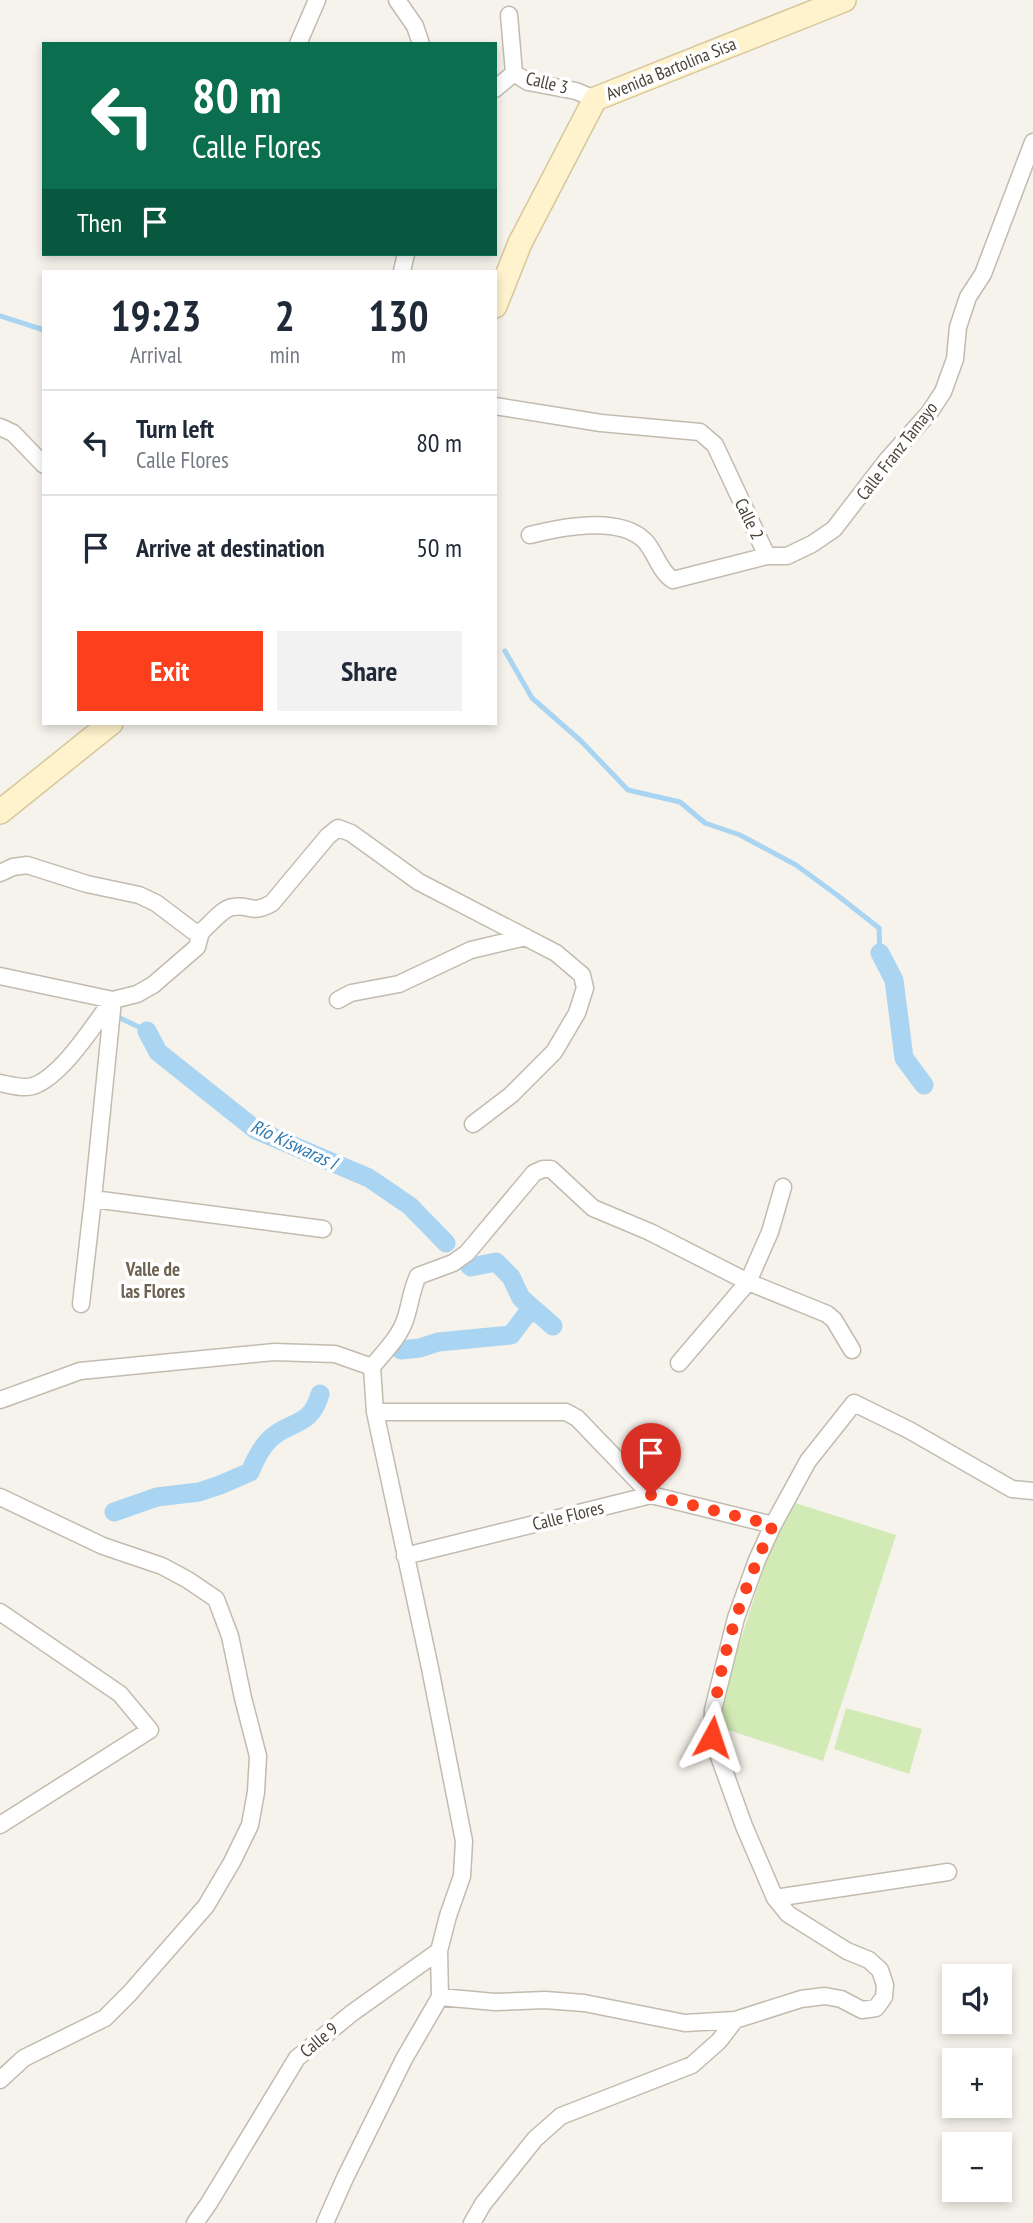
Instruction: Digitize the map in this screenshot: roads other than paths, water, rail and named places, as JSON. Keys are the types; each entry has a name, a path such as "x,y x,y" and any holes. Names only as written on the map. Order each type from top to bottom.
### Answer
{"street":[{"path":"299,42 317,0"},
{"path":"397,0 415,26 420,42"},
{"name":"Avenida Bartolina Sisa","path":"497,301 520,243 595,99 844,0"},
{"name":"Calle 3","path":"509,15 514,73 528,82 576,91 595,99"},
{"path":"497,87 514,73"},
{"name":"Calle Franz Tamayo","path":"767,556 787,556 834,529 887,460 929,413 943,392 955,359 958,327 968,297 983,274 1033,142"},
{"name":"Calle 2","path":"497,406 601,423 700,432 715,445 767,556 673,580 665,575 646,542 635,533 616,527 583,525 530,535"},
{"path":"0,428 13,433 42,464"},
{"path":"0,812 109,725"},
{"path":"0,976 113,1000 137,994 153,985 197,947 201,932 222,912 232,906 259,910 272,903 328,836 338,828 351,832 419,882 556,953 582,975 585,988 577,1013 554,1052 511,1095 472,1124"},
{"path":"0,873 27,865 87,884 139,895 156,903 193,931 201,932"},
{"path":"338,1000 351,993 399,984 471,950 526,937"},
{"path":"0,1083 30,1087 42,1082 69,1059 113,1000"},
{"path":"80,1304 113,1000"},
{"path":"326,2223 345,2178 404,2059 440,1997 439,1951 462,1876 464,1841 375,1412 372,1367 405,1322 418,1276 453,1263 467,1253 534,1173 551,1169 593,1208 650,1232 748,1282 827,1314 834,1320 852,1350"},
{"path":"679,1363 748,1282 770,1232 783,1187"},
{"path":"93,1199 323,1230"},
{"path":"0,1400 80,1371 274,1352 335,1354 372,1367"},
{"path":"440,1997 495,2002 545,2000 584,2003 685,2023 735,2020 801,1998 825,1996 841,1999 862,2010 876,2008 884,1997 885,1985 880,1970 869,1960 847,1951 788,1914 775,1898 744,1826 712,1737 713,1710 736,1618 773,1525 808,1461 854,1402 1012,1489 1033,1491"},
{"path":"375,1412 566,1412 577,1418 651,1495"},
{"name":"Calle Flores","path":"405,1556 651,1495 773,1525"},
{"path":"0,1497 103,1546 162,1566 216,1599 230,1636 258,1756 256,1792 250,1825 206,1906 129,1994 104,2018 24,2058 0,2080"},
{"path":"0,1612 120,1693 150,1730 0,1825"},
{"path":"775,1898 948,1871"},
{"name":"Calle 9","path":"195,2223 297,2058 352,2013 439,1951"},
{"path":"472,2223 483,2204 535,2139 561,2116 692,2065 719,2041 735,2020"}],"waterway":[{"path":"0,316 42,329"},
{"path":"505,651 532,698 581,741 628,790 680,802 705,823 740,835 796,865 879,928 880,953"},
{"path":"880,953 894,980 904,1058 924,1085"},
{"name":"Río Kiswaras I","path":"118,1017 147,1031"},
{"name":"Río Kiswaras I","path":"147,1031 158,1052 256,1130 369,1178 410,1206 446,1243"},
{"path":"467,1263 471,1267 496,1262 511,1277 521,1298 553,1326"},
{"path":"401,1350 438,1342 511,1335 526,1315 536,1311"},
{"path":"114,1512 157,1497 199,1492 250,1472 268,1441 278,1432 306,1418 320,1394"}],"district":[{"name":"Valle de las Flores","path":"153,1280"}]}
